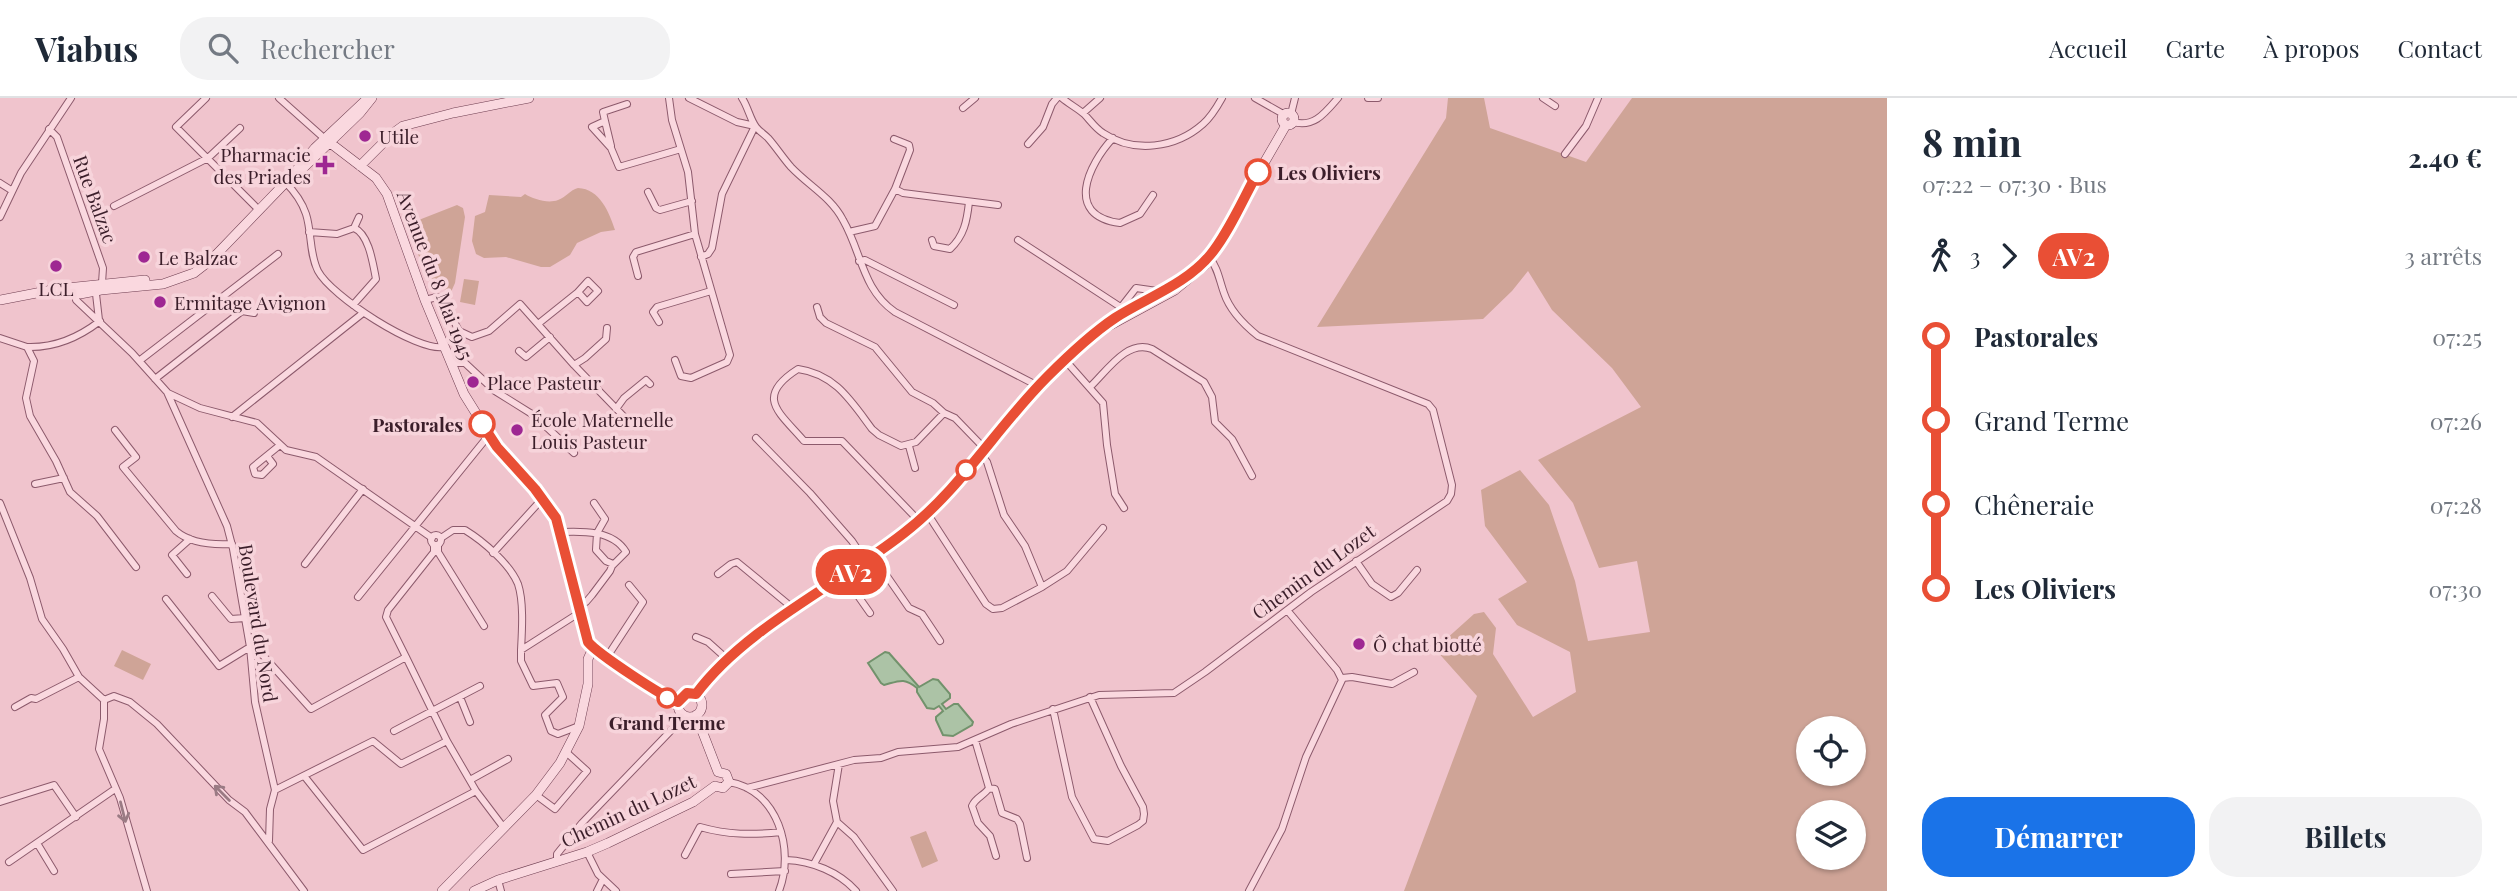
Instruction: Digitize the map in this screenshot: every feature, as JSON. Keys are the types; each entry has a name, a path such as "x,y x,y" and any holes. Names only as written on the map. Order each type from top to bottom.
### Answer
{"street":[{"path":"0,217 11,190 71,98"},
{"path":"206,98 176,127 258,210"},
{"path":"279,98 327,141"},
{"path":"0,300 10,296 49,291 163,284 178,280 203,266 287,181 306,167 327,141 370,98"},
{"path":"360,166 403,126 529,98"},
{"path":"669,98 688,172 695,234 730,355 727,362 691,378 681,376 675,360"},
{"path":"689,98 737,121 755,126 767,136 792,168 823,193 842,217 865,276 876,295 895,312 1038,386"},
{"path":"701,257 708,254 712,248 722,194 755,126 742,98"},
{"path":"963,108 975,98"},
{"path":"1028,144 1043,127 1052,104 1060,98 1083,113 1103,133 1135,145 1163,145 1204,124 1222,98"},
{"path":"1083,113 1100,98"},
{"path":"1255,98 1303,125 1313,122 1338,98"},
{"path":"696,694 727,659 794,609 870,559 919,521 1038,386 1106,324 1124,312 1159,296 1187,277 1209,257 1289,119 1295,98"},
{"path":"1368,98 1378,98"},
{"path":"1543,98 1555,106"},
{"path":"1565,154 1586,126 1598,98"},
{"path":"626,104 603,113 611,148 619,167 681,149"},
{"path":"605,121 593,127 611,148"},
{"path":"114,206 208,158 240,128"},
{"name":"Rue Balzac","path":"49,129 57,137 99,253 103,268 99,287"},
{"path":"1113,138 1087,175 1086,197 1089,207 1101,218 1120,223 1140,214 1153,195"},
{"path":"849,232 874,226 895,189 910,150 909,145 894,139"},
{"name":"Avenue du 8 Mai 1945","path":"327,141 376,178 387,194 425,300 464,394 489,435 543,498 556,518 578,609 586,637 593,648"},
{"path":"287,181 303,206 311,253 326,282 363,313 431,346 444,347"},
{"path":"0,183 11,190"},
{"path":"895,189 998,205"},
{"path":"648,192 656,208 660,210 692,201"},
{"path":"932,240 938,248 950,249 955,244 967,225 969,202"},
{"path":"309,232 337,234 354,228 359,217"},
{"path":"353,305 376,279 372,257 362,233 354,228"},
{"path":"639,275 633,257 636,252 695,234"},
{"path":"1018,240 1124,312"},
{"path":"139,360 278,254"},
{"name":"Chemin du Lozet","path":"747,788 853,760 881,758 898,752 958,747 1090,697 1108,693 1174,693 1356,561 1442,505 1451,494 1449,472 1433,410 1423,400 1258,337 1236,316 1226,300 1218,271 1209,257"},
{"path":"859,261 865,260 954,305"},
{"path":"0,338 27,347 43,348 76,337 100,321 99,287"},
{"path":"1124,312 1136,288 1154,290 1159,296"},
{"name":"Boulevard du Nord","path":"77,290 76,300 139,360 167,392 227,526 250,646 254,702 275,790 270,809 269,841"},
{"path":"659,322 653,312 657,307 711,291"},
{"path":"538,324 578,292"},
{"path":"425,300 442,299 456,327 467,337 484,334 520,304 573,365 634,426"},
{"path":"817,307 820,317 826,323 875,347 912,392 955,418 982,451 1002,510 1025,546 1042,587"},
{"path":"155,379 242,312 254,313"},
{"path":"232,417 363,313"},
{"path":"573,365 606,339 607,328"},
{"path":"519,351 526,356 550,337"},
{"path":"1090,387 1132,348 1143,346 1152,349 1204,382 1209,388 1215,422 1232,439 1252,476"},
{"path":"27,347 34,361 26,398 30,416 70,492 97,516 136,568"},
{"path":"1065,360 1103,403 1115,494 1124,508"},
{"path":"451,363 465,363 495,391 535,416 574,453"},
{"path":"919,521 842,441 804,441 776,408 774,388 798,369 837,384 878,435 901,446 916,442 944,413"},
{"path":"616,409 624,398 646,380 650,384"},
{"path":"167,392 200,408 257,423 286,450 316,457 415,526 435,543 484,626"},
{"path":"116,430 136,457 123,467 184,538 218,545 232,544"},
{"path":"358,597 489,435"},
{"path":"756,438 870,559 909,608 922,614 940,641"},
{"path":"267,456 280,445"},
{"path":"909,446 915,468"},
{"path":"35,484 64,478"},
{"path":"304,564 363,489"},
{"path":"493,553 543,498"},
{"path":"0,503 30,578 41,619 79,677 104,700 99,749 116,789 147,891"},
{"path":"594,503 605,519 597,534 596,550 613,564"},
{"path":"927,513 989,607 1002,608 1067,571 1103,528"},
{"path":"435,543 440,544 441,538 453,530 465,530 507,567 518,585 522,617 521,661 533,686 556,683 563,697 545,715 551,731 558,734 579,726"},
{"path":"521,650 586,602 610,572 613,564 625,554 625,550 607,535 559,532"},
{"path":"187,574 172,555 190,539"},
{"path":"435,543 434,552 388,610 386,617 447,741 476,791 503,828"},
{"path":"1356,561 1372,584 1391,597 1398,593 1418,570"},
{"path":"718,574 737,562 794,609"},
{"path":"844,576 870,613"},
{"path":"607,657 643,602 629,585"},
{"path":"212,596 231,619 245,618"},
{"path":"166,599 219,666 250,646 259,651 311,709 405,657"},
{"path":"1287,610 1342,678"},
{"path":"696,637 708,642 727,659"},
{"path":"444,890 536,795 566,752 579,726 589,684 588,659 593,648 667,698 678,702"},
{"path":"1342,678 1352,677 1392,684 1414,672"},
{"path":"15,707 79,677"},
{"path":"1249,891 1282,829 1306,757 1342,678"},
{"path":"394,731 480,686"},
{"path":"557,862 557,854 582,823 685,716 696,715 701,710 702,703 696,694 687,693 678,702"},
{"path":"104,700 114,696 125,699 147,715 229,800 244,810 304,891"},
{"path":"460,697 470,722"},
{"path":"1054,709 1076,807 1094,839 1108,841 1143,821 1143,807 1090,697"},
{"path":"678,702 680,712 685,716"},
{"path":"696,715 718,772"},
{"path":"975,740 989,788 975,799 972,806 978,823 990,836 996,856"},
{"path":"275,790 373,741 401,764 447,741"},
{"path":"536,795 555,809 587,771 566,752"},
{"path":"470,780 508,760"},
{"path":"839,764 832,801 837,822 854,837 893,891"},
{"path":"718,772 726,774 729,782"},
{"path":"718,772 712,780 715,786 723,788 729,782"},
{"path":"305,777 363,850 476,791"},
{"path":"729,782 747,788 772,812 786,846 785,871 779,891"},
{"path":"0,802 54,785 76,817"},
{"name":"Chemin du Lozet","path":"474,891 498,880 587,852 693,802 715,786"},
{"path":"989,788 995,789 1002,813 1020,824 1027,858"},
{"path":"9,862 116,789"},
{"path":"814,863 837,822"},
{"path":"685,855 700,827 722,833 749,835 781,832"},
{"path":"37,843 54,871"},
{"path":"587,852 603,879 616,891"},
{"path":"786,860 814,863 849,883 856,891"},
{"path":"731,874 785,871"},
{"path":"597,891 603,879"},
{"path":"498,880 501,891"},
{"path":"847,891 849,883"}],"shaded area":[{"path":"1448,98 1484,98 1490,128 1586,162 1632,98 1887,98 1887,891 1404,891 1477,696 1435,649 1474,614 1484,612 1496,628 1493,654 1533,717 1576,692 1570,652 1517,625 1498,599 1527,582 1485,526 1481,490 1520,470 1549,505 1575,581 1588,641 1650,632 1637,561 1599,568 1573,503 1538,460 1641,407 1612,368 1552,310 1528,271 1483,319 1317,327 1446,118"},
{"path":"578,188 586,189 598,197 615,230 601,232 577,243 570,255 550,267 506,257 484,258 476,254 472,241 475,216 485,212 489,195 521,197 525,194 536,199 554,201"},
{"path":"457,205 463,208 465,217 455,283 451,292 430,283 406,225"},
{"path":"464,279 479,281 475,305 460,302"},
{"path":"122,650 151,664 143,680 114,666"},
{"path":"885,652 889,653 919,687 933,679 938,680 950,694 950,698 942,704 946,709 958,704 973,722 972,725 953,736 943,735 936,720 943,711 939,706 934,709 927,708 917,688 908,682 884,685 881,683 868,663"},
{"path":"926,831 938,861 922,868 910,837"}],"bus line":[{"name":"AV2","path":"482,424 497,447 535,489 556,518 588,642 660,694 678,702 687,693 696,694 727,659 777,621 906,532 927,513 1011,415 1058,367 1106,324 1181,281 1209,257 1258,172"}],"place":[{"name":"Utile","path":"365,136"},
{"name":"Pharmacie des Priades","path":"325,165"},
{"name":"Les Oliviers","path":"1258,172"},
{"name":"Le Balzac","path":"144,257"},
{"name":"LCL","path":"56,266"},
{"name":"Ermitage Avignon","path":"160,302"},
{"name":"Place Pasteur","path":"473,382"},
{"name":"Pastorales","path":"482,424"},
{"name":"École Maternelle Louis Pasteur","path":"517,430"},
{"name":"Ô chat biotté","path":"1359,644"},
{"name":"Grand Terme","path":"667,698"}]}
